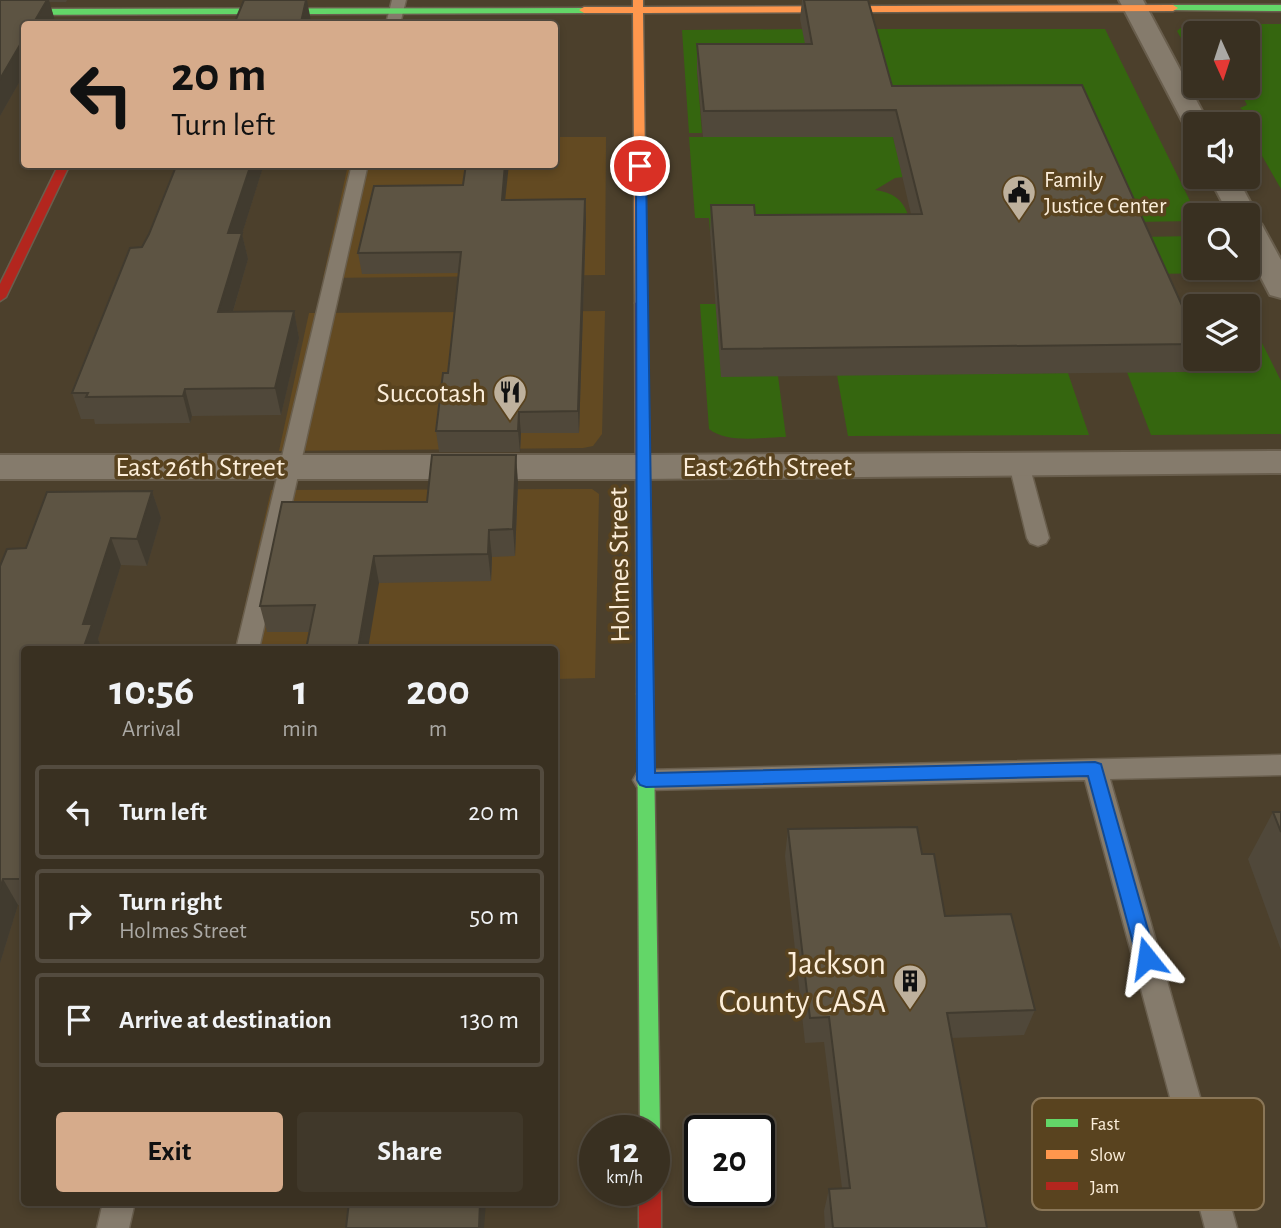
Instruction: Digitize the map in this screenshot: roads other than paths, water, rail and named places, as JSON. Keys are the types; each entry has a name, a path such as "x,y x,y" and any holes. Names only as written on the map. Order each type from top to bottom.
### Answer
{"street":[{"path":"0,12 396,12 638,5 1134,5 1281,8"},
{"name":"Holmes Street","path":"638,5 650,1115"},
{"path":"1134,5 1190,112"},
{"path":"0,297 63,168"},
{"path":"1260,248 1281,289"},
{"name":"East 26th Street","path":"0,467 643,467 1281,462"},
{"path":"650,1206 650,1228"}],"lane":[{"path":"248,646 359,168"},
{"path":"1018,464 1038,538"},
{"path":"646,780 1281,765"},
{"path":"1095,769 1185,1098"},
{"path":"113,1228 118,1206"},
{"path":"1216,1210 1221,1228"}],"place":[{"name":"Family Justice Center","path":"1019,222"},
{"name":"Succotash","path":"510,422"},
{"name":"Jackson County CASA","path":"910,1011"}]}
